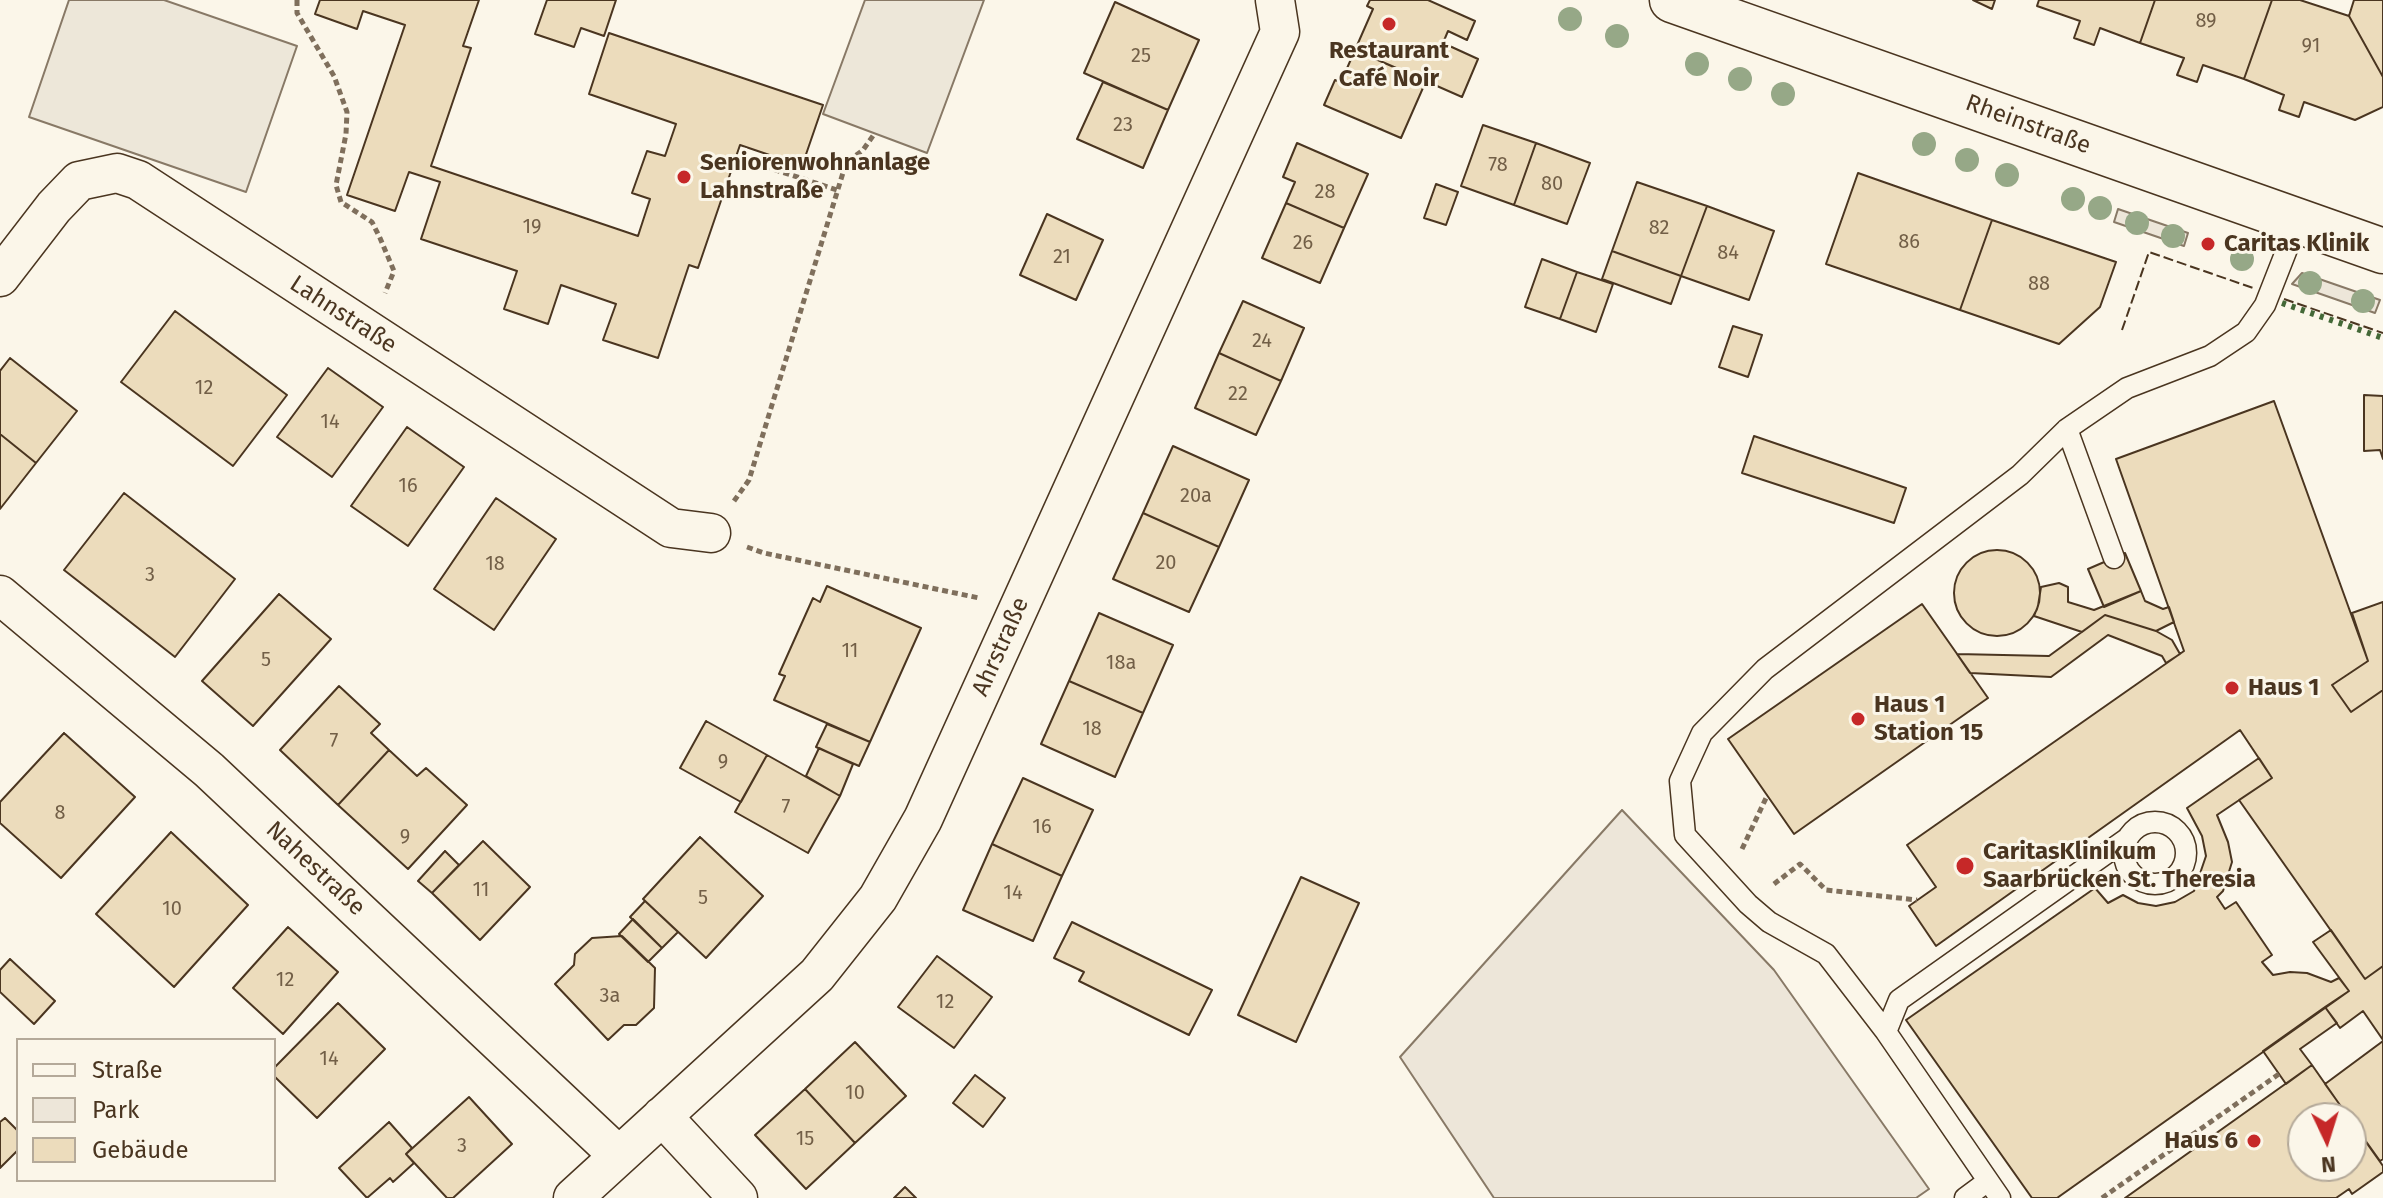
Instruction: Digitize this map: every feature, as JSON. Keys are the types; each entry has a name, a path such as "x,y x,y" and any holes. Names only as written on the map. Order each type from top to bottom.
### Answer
{"street":[{"name":"Ahrstraße","path":"573,1198 817,975 878,898 923,819 1280,32 1275,0"},
{"name":"Rheinstraße","path":"1672,0 2383,251"},
{"name":"Lahnstraße","path":"0,277 54,207 79,181 117,173 138,180 671,528 711,533"},
{"name":"Nahestraße","path":"0,595 209,770 619,1156"},
{"path":"662,1116 738,1198"}],"lane":[{"path":"1965,1198 1994,1190 1886,1032 1826,954 1769,922 1726,883 1685,835 1680,781 1702,733 1765,669 2020,475 2067,429 2127,388 2210,356 2246,332 2265,305 2298,221"},
{"path":"2067,429 2114,558"},
{"path":"1886,1032 1899,1000 2128,838 2142,824 2162,822 2179,833 2186,852 2185,863 2180,872 2163,883 2142,881 2128,867 2124,848 2128,838"},
{"path":"2090,864 2128,867"}],"path":[{"path":"297,0 297,13 334,76 347,112 336,185 341,202 372,222 394,271 368,331"},
{"path":"875,133 863,150 846,163 749,480 711,533 764,553 968,595 1017,611"},
{"path":"736,157 837,190"},
{"path":"1726,883 1767,796"},
{"path":"1748,904 1800,864 1826,890 1917,900"},
{"path":"2102,1198 2279,1074"}],"green space":[{"path":"2118,209 2188,233 2184,246 2114,222"},
{"path":"2302,273 2380,300 2375,313 2292,284"},
{"path":"1622,810 1774,970 1929,1189 1916,1198 1494,1198 1400,1057"}],"shaded area":[{"path":"69,0 164,0 297,46 246,192 29,117"},
{"path":"865,0 984,0 927,153 823,114"}],"building":[{"name":"Seniorenwohnanlage Lahnstraße","path":"320,0 479,0 463,46 471,48 431,166 638,236 650,199 632,193 647,151 665,156 676,124 589,94 609,33 823,105 802,166 740,145 698,268 689,265 658,358 603,340 616,304 561,285 548,324 504,309 517,271 421,239 440,182 409,172 395,211 347,195 405,25 363,11 357,29 315,14"},
{"path":"547,0 616,0 604,36 581,28 574,47 535,34"},
{"path":"1370,0 1428,0 1475,21 1467,40 1448,31 1443,43 1478,59 1462,97 1355,50 1373,9 1367,6"},
{"path":"1973,0 1995,0 1992,9"},
{"path":"2039,0 2155,0 2140,43 2100,28 2094,45 2074,38 2080,21 2037,6"},
{"path":"2155,0 2272,0 2244,79 2203,65 2197,82 2177,75 2184,58 2140,43"},
{"path":"2272,0 2300,0 2349,16 2383,77 2383,107 2355,120 2304,102 2299,117 2279,110 2284,95 2244,79"},
{"path":"2354,0 2383,0 2383,77 2349,16"},
{"path":"1115,2 1199,40 1168,110 1084,73"},
{"path":"1355,50 1426,81 1401,138 1324,105 1335,80 1341,82"},
{"path":"1103,82 1168,110 1143,168 1077,139"},
{"path":"1483,125 1536,143 1514,205 1461,186"},
{"path":"1297,143 1368,174 1344,228 1286,203 1295,182 1283,177"},
{"path":"1536,143 1590,163 1567,224 1514,205"},
{"path":"1858,173 1992,220 1960,310 1826,264"},
{"path":"1637,182 1707,206 1681,276 1612,251"},
{"path":"1436,184 1458,192 1446,225 1424,218"},
{"path":"1286,203 1344,228 1320,283 1262,258"},
{"path":"1707,206 1774,231 1749,300 1681,276"},
{"path":"1047,214 1103,240 1076,300 1020,275"},
{"path":"1992,220 2116,262 2100,307 2059,344 1960,310"},
{"path":"1612,251 1681,276 1671,304 1602,279"},
{"path":"1542,259 1577,272 1560,319 1525,307"},
{"path":"1577,272 1613,284 1596,332 1560,319"},
{"path":"1243,301 1304,328 1281,381 1219,353"},
{"path":"175,311 287,395 233,466 121,382"},
{"path":"1733,326 1762,335 1748,377 1719,367"},
{"path":"1219,353 1281,381 1256,435 1195,408"},
{"path":"10,358 77,411 36,463 0,434 0,371"},
{"path":"328,368 383,407 332,477 277,437"},
{"path":"2364,395 2383,396 2383,459 2380,450 2364,451"},
{"name":"Haus 1","path":"2274,401 2368,661 2332,685 2351,712 2383,690 2383,966 2365,979 2239,800 2272,778 2240,730 1936,946 1909,906 1936,887 1907,845 2184,651 2116,459"},
{"path":"407,427 464,467 408,546 351,506"},
{"path":"0,434 36,463 0,509"},
{"path":"1754,436 1906,488 1894,523 1742,473"},
{"path":"1173,446 1249,480 1219,547 1143,513"},
{"path":"124,493 235,579 175,657 64,570"},
{"path":"496,498 556,539 494,630 434,589"},
{"path":"1143,513 1219,547 1189,612 1113,579"},
{"path":"1997,550 2021,557 2033,569 2040,593 2033,617 2021,629 1997,636 1973,629 1961,617 1954,593 1961,569 1973,557"},
{"path":"2125,553 2141,591 2104,607 2088,569"},
{"path":"2059,583 2068,587 2068,602 2094,610 2141,591 2145,601 2163,609 2169,607 2174,622 2156,631 2105,615 2082,632 2034,616 2041,587"},
{"path":"827,586 921,628 870,742 774,700 785,676 779,674 813,598 820,602"},
{"path":"279,594 331,639 253,726 202,681"},
{"path":"2383,602 2383,690 2351,712 2332,685 2368,661 2352,613"},
{"name":"Haus 1 Station 15","path":"1922,604 1988,698 1794,834 1728,739"},
{"path":"1099,613 1173,645 1143,713 1069,681"},
{"path":"2105,615 2156,631 2172,640 2180,654 2166,663 2162,656 2108,635 2051,677 1970,673 1957,654 2049,656"},
{"path":"1069,681 1143,713 1115,777 1041,744"},
{"path":"339,686 380,724 371,733 389,750 338,805 280,750"},
{"path":"706,721 767,755 741,802 680,768"},
{"path":"827,724 870,742 859,766 816,747"},
{"path":"64,733 135,797 61,878 0,823 0,802"},
{"path":"819,748 853,764 840,796 806,776"},
{"path":"389,750 417,776 426,768 467,805 408,869 338,805"},
{"path":"767,755 840,796 808,853 735,812"},
{"name":"Haus 1","path":"2259,758 2272,778 2217,815 2232,862 2223,891 2217,897 2225,909 2236,902 2272,955 2262,962 2273,975 2307,973 2331,982 2339,978 2349,991 2057,1198 2032,1198 1906,1020 2095,888 2108,903 2123,895 2138,903 2156,906 2175,902 2194,891 2206,856 2202,836 2187,808"},
{"path":"1023,778 1093,810 1062,876 992,844"},
{"path":"171,832 248,905 174,987 96,914"},
{"path":"700,837 763,896 706,958 643,899"},
{"path":"483,841 530,887 480,940 432,893"},
{"path":"992,844 1062,876 1033,941 963,910"},
{"path":"445,851 459,865 432,893 418,881"},
{"path":"1301,877 1359,903 1296,1042 1238,1015"},
{"path":"645,901 678,932 662,948 630,917"},
{"path":"633,919 662,948 648,962 619,934"},
{"path":"1072,922 1212,990 1189,1035 1079,981 1084,972 1054,958"},
{"path":"288,927 338,972 283,1034 233,988"},
{"path":"2331,930 2365,979 2383,966 2383,1040 2363,1011 2340,1028 2325,1007 2349,991 2313,942"},
{"path":"622,936 655,968 654,1008 636,1025 624,1025 608,1040 555,984 574,965 575,954 592,938"},
{"path":"937,956 992,997 954,1048 898,1007"},
{"path":"10,959 55,1001 34,1024 0,992 0,970"},
{"path":"338,1003 385,1049 317,1118 276,1078 276,1066"},
{"path":"2325,1007 2337,1023 2300,1049 2312,1065 2286,1084 2263,1051"},
{"path":"2383,1041 2383,1159 2380,1161 2367,1143 2367,1102 2338,1102 2325,1084"},
{"path":"855,1042 906,1096 855,1143 805,1089"},
{"name":"Haus 6","path":"2312,1065 2338,1102 2287,1102 2287,1182 2367,1182 2367,1144 2383,1166 2383,1172 2352,1194 2349,1189 2336,1198 2125,1198"},
{"path":"975,1075 1005,1098 983,1127 953,1103"},
{"path":"805,1089 855,1143 806,1189 755,1135"},
{"path":"469,1097 512,1144 453,1198 447,1198 406,1154"},
{"path":"5,1118 16,1129 16,1152 0,1168 0,1122"},
{"path":"389,1122 412,1148 406,1154 414,1163 393,1182 390,1178 367,1198 339,1168"},
{"path":"905,1187 916,1198 894,1198"}],"hedge":[{"path":"2282,303 2383,338"}],"fence":[{"path":"2122,330 2149,252 2256,289"},
{"path":"2284,299 2383,333"}],"place":[{"name":"Restaurant Café Noir","path":"1389,24"},
{"name":"Seniorenwohnanlage Lahnstraße","path":"684,177"},
{"name":"Caritas Klinik","path":"2208,244"},
{"name":"Haus 1","path":"2232,688"},
{"name":"Haus 1 Station 15","path":"1858,719"},
{"name":"CaritasKlinikum Saarbrücken St. Theresia","path":"1965,866"},
{"name":"Haus 6","path":"2254,1141"}]}
